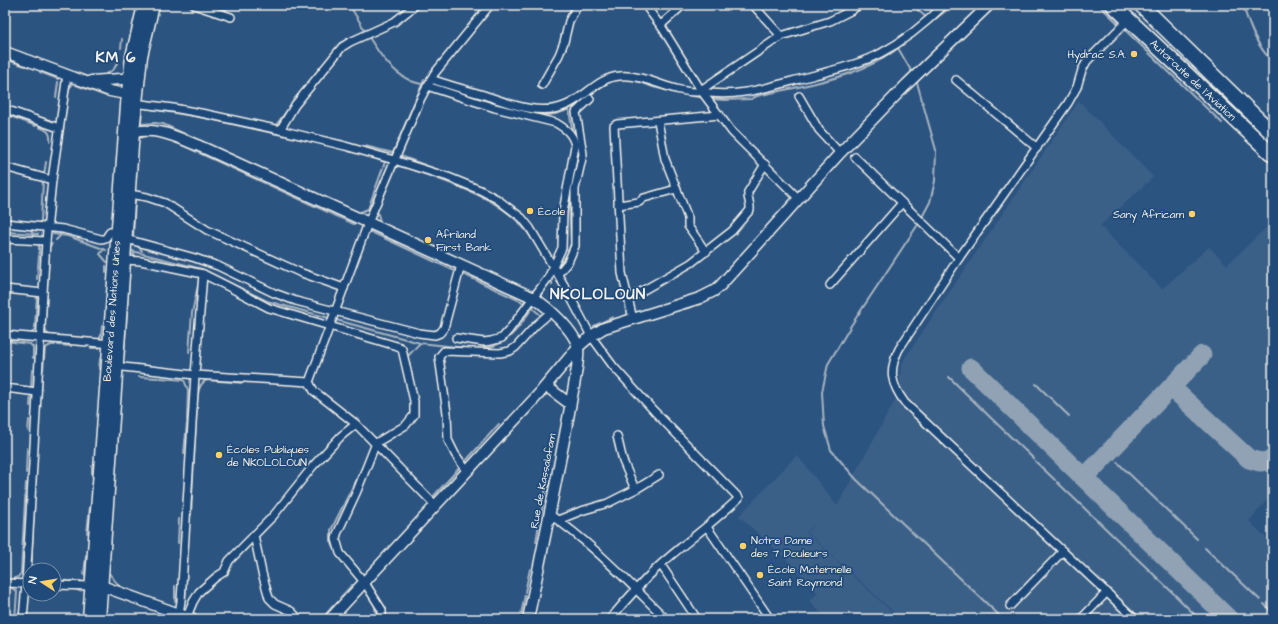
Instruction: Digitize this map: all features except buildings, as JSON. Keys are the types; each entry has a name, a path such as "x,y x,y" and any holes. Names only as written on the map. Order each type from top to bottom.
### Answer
{"highway":[{"name":"Autoroute de l'Aviation","path":"1113,5 1273,155"},
{"name":"Autoroute de l'Aviation","path":"1141,5 1273,134"}],"main road":[{"name":"Boulevard des Nations Unies","path":"99,619 96,586 136,36 144,5"},
{"name":"Boulevard des Nations Unies","path":"134,79 153,5"},
{"name":"Boulevard des Nations Unies","path":"114,344 125,260 122,235 129,194 129,132"},
{"name":"Boulevard des Nations Unies","path":"88,619 96,586"}],"street":[{"path":"194,5 231,17"},
{"path":"280,130 295,105 342,47 394,22 416,5"},
{"path":"435,506 376,443 356,424 314,391 309,382 368,223 427,86 490,5"},
{"path":"542,85 564,42 569,21 578,5"},
{"path":"645,5 661,25 701,92 712,104 732,132 799,199"},
{"path":"661,25 683,5"},
{"path":"753,5 782,36"},
{"path":"701,92 782,36 830,20 852,10 859,5"},
{"path":"431,79 505,102 535,109 549,109 563,106 575,101 597,85 618,76 637,77 693,92 716,94 750,92 867,60 897,43 944,5"},
{"path":"330,619 546,386 578,347 591,336 604,328 700,298 714,291 840,153 907,84 989,5"},
{"path":"1128,20 1087,60 1082,70 1077,87 1068,103 959,258 899,349 894,359 892,368 896,391 905,403 1135,619"},
{"path":"5,52 132,98 280,130 394,160 448,177 480,190 502,202 522,218 536,237 559,275 591,336 628,383 739,498 708,527 661,565 610,619"},
{"path":"29,562 46,241 52,180 67,75"},
{"path":"87,81 134,79"},
{"path":"956,80 1037,148"},
{"path":"427,86 495,108 556,123 565,128 571,134 575,146 563,212 562,248 554,267 536,300 502,338 491,342 456,338"},
{"path":"799,96 819,130 840,153"},
{"path":"559,275 576,246 575,189 583,154 576,112 590,99"},
{"path":"5,108 59,128"},
{"path":"633,319 622,273 614,126 617,124 720,115"},
{"path":"658,121 664,159 688,218 688,226 706,252"},
{"path":"129,132 156,130 204,148 536,300 568,329 578,347"},
{"path":"855,157 959,258"},
{"path":"628,300 691,264 732,230 750,210 751,206 748,192 765,164"},
{"path":"5,167 52,180"},
{"path":"618,206 639,202 644,198 676,189"},
{"path":"129,194 147,197 165,203 207,230 299,272 344,288"},
{"path":"830,285 902,203"},
{"path":"5,223 63,229 101,239 105,239 110,232 122,235 218,266 279,295 419,333 436,335 444,328 461,265"},
{"path":"5,239 46,241"},
{"path":"125,260 203,274 229,286 269,308 395,344 402,349 414,401 414,415 406,425 376,443 336,539 340,553 364,583 382,610 382,619"},
{"path":"186,617 181,601 195,375 203,274"},
{"path":"5,290 43,293"},
{"path":"468,471 455,454 448,440 446,406 439,357 440,354 444,351 500,353 510,351 516,347 536,325 551,312"},
{"path":"5,335 114,344"},
{"name":"Rue de Kassalafam","path":"528,619 570,404 578,357 578,347"},
{"path":"112,366 195,375 309,382"},
{"path":"546,386 570,404"},
{"path":"5,388 37,392"},
{"path":"186,617 192,602 200,592 216,576 224,572 229,561 274,515 318,460 341,436 356,424"},
{"path":"617,436 623,461 635,489"},
{"path":"558,520 608,503 659,475"},
{"path":"549,514 595,551 666,619"},
{"path":"708,527 770,619"},
{"path":"254,535 269,598 275,604 291,611 300,619"},
{"path":"1010,606 1063,551"},
{"path":"661,565 697,619"},
{"path":"5,583 22,584"},
{"path":"62,585 96,586 186,617"},
{"path":"1081,619 1106,592"},
{"path":"23,619 25,602"},
{"path":"521,619 528,619"}],"shaded area":[{"path":"1079,101 1153,177 1100,226 1162,289 1209,247 1227,265 1271,223 1273,225 1273,493 1249,521 1273,545 1273,619 901,619 807,532 824,517 806,532 899,619 826,619 810,601 818,593 787,560 739,516 797,455 837,506 902,388 900,379 901,368 905,358"}],"waterway":[{"path":"157,13 160,5"},
{"path":"213,5 226,9 231,5"},
{"path":"349,5 376,48 391,67 400,75 411,81 426,85"},
{"path":"912,5 927,18"},
{"path":"930,23 951,5"},
{"path":"1099,5 1222,123"},
{"path":"1243,5 1254,36 1262,50 1273,62"},
{"path":"1153,7 1248,99"},
{"path":"946,40 957,29"},
{"path":"333,52 340,43 357,35"},
{"path":"121,48 122,39"},
{"path":"711,99 751,99 757,96 834,78 871,64 888,55 903,44"},
{"path":"898,48 913,74"},
{"path":"146,62 148,53"},
{"path":"10,61 25,66"},
{"path":"105,75 114,69 118,61"},
{"path":"302,91 318,71"},
{"path":"40,72 58,79"},
{"path":"916,79 936,150 935,181 930,202 921,219"},
{"path":"365,146 393,153 424,80"},
{"path":"56,97 58,82"},
{"path":"521,111 547,115 562,112 583,101 608,82"},
{"path":"641,82 653,87 675,92"},
{"path":"66,105 69,88 72,85"},
{"path":"76,85 106,96"},
{"path":"458,92 486,101"},
{"path":"687,95 704,98"},
{"path":"273,126 276,125 292,104"},
{"path":"178,105 187,107"},
{"path":"1254,105 1273,123"},
{"path":"142,108 141,124 163,124 217,149"},
{"path":"145,108 205,118 313,142"},
{"path":"569,110 573,134"},
{"path":"5,114 36,126"},
{"path":"38,117 49,120"},
{"path":"858,128 861,124"},
{"path":"39,127 48,132 50,135 50,141"},
{"path":"293,130 343,141"},
{"path":"140,138 146,135"},
{"path":"171,140 354,224"},
{"path":"572,181 577,154"},
{"path":"356,212 358,213 368,209 385,162 365,155"},
{"path":"398,155 438,170"},
{"path":"44,175 46,162"},
{"path":"393,168 399,166 408,168 461,187 478,195 510,214 523,227 534,242"},
{"path":"37,225 41,221 43,180"},
{"path":"557,269 567,254 571,243 569,204 571,189"},
{"path":"133,240 135,199"},
{"path":"507,203 517,210"},
{"path":"377,211 381,224"},
{"path":"919,223 852,324 828,364 822,392 824,426 831,450 856,479 1003,619"},
{"path":"532,226 554,261"},
{"path":"33,238 32,231 34,228"},
{"path":"56,240 61,235 58,231"},
{"path":"369,231 457,272"},
{"path":"5,232 38,234"},
{"path":"53,234 68,236 106,250"},
{"path":"37,243 39,246 39,254"},
{"path":"49,254 49,247 52,244"},
{"path":"137,245 142,251"},
{"path":"104,249 100,254 107,262"},
{"path":"132,251 202,269 267,301 420,343 466,348"},
{"path":"135,252 133,254 137,257 137,259"},
{"path":"37,279 39,256"},
{"path":"48,271 49,257"},
{"path":"124,356 130,265 132,262"},
{"path":"106,266 106,272"},
{"path":"461,273 497,290"},
{"path":"189,352 192,313 200,276"},
{"path":"47,287 48,277"},
{"path":"552,277 552,285"},
{"path":"539,298 545,288"},
{"path":"45,323 47,291"},
{"path":"499,291 531,306"},
{"path":"30,334 34,331 35,327 37,295"},
{"path":"703,302 709,299"},
{"path":"482,349 500,344 514,333 535,303"},
{"path":"684,309 700,304"},
{"path":"532,308 543,317"},
{"path":"594,326 613,317"},
{"path":"45,325 46,332 50,336"},
{"path":"97,339 101,336 102,326"},
{"path":"5,341 30,344 33,347 33,358"},
{"path":"407,357 420,343"},
{"path":"43,370 45,348 55,345"},
{"path":"58,345 71,346"},
{"path":"91,348 99,348"},
{"path":"99,369 100,359"},
{"path":"31,389 32,370"},
{"path":"41,399 42,373"},
{"path":"116,456 122,377"},
{"path":"139,377 158,378"},
{"path":"949,377 992,419"},
{"path":"160,378 184,380 188,390 187,421"},
{"path":"191,515 197,403 200,387 207,380 243,383"},
{"path":"1036,384 1069,416"},
{"path":"30,406 31,393"},
{"path":"28,431 29,420"},
{"path":"993,420 1034,459"},
{"path":"184,453 187,423"},
{"path":"464,463 499,424"},
{"path":"26,473 27,448"},
{"path":"1035,461 1055,480"},
{"path":"335,549 331,541 331,530 365,462"},
{"path":"1117,462 1197,539"},
{"path":"92,466 92,476"},
{"path":"431,499 461,466"},
{"path":"111,531 115,469"},
{"path":"541,515 547,482"},
{"path":"1057,482 1172,592"},
{"path":"12,579 18,577 21,573 26,483"},
{"path":"87,533 90,506"},
{"path":"32,550 34,511"},
{"path":"178,543 179,519"},
{"path":"536,542 539,524"},
{"path":"111,533 111,542"},
{"path":"109,557 110,544"},
{"path":"1205,548 1260,600"},
{"path":"32,552 32,561"},
{"path":"84,575 86,555"},
{"path":"109,559 109,568"},
{"path":"525,592 530,569"},
{"path":"108,572 120,587 150,598"},
{"path":"62,581 68,581"},
{"path":"70,581 81,581"},
{"path":"185,601 186,584"},
{"path":"340,598 352,585"},
{"path":"175,586 175,601"},
{"path":"5,587 12,588 17,592 15,619"},
{"path":"62,589 75,589 80,591"},
{"path":"1173,593 1199,619"},
{"path":"520,619 525,595"},
{"path":"374,602 377,619"},
{"path":"1264,604 1273,613"},
{"path":"322,619 333,606"}],"taxiway":[{"path":"1084,478 1202,355"},
{"path":"971,368 1229,619"},
{"path":"1171,387 1249,459 1260,462 1269,461"}],"place":[{"name":"Hydrac S.A.","path":"1134,54"},
{"name":"École","path":"530,211"},
{"name":"Sany Africam","path":"1192,214"},
{"name":"Afriland First Bank","path":"428,240"},
{"name":"Écoles Publiques de NKOLOLOUN","path":"219,455"},
{"name":"Notre Dame des 7 Douleurs","path":"743,546"},
{"name":"École Maternelle Saint Raymond","path":"760,575"}],"district":[{"name":"KM 6","path":"116,57"},
{"name":"NKOLOLOUN","path":"598,294"}]}
